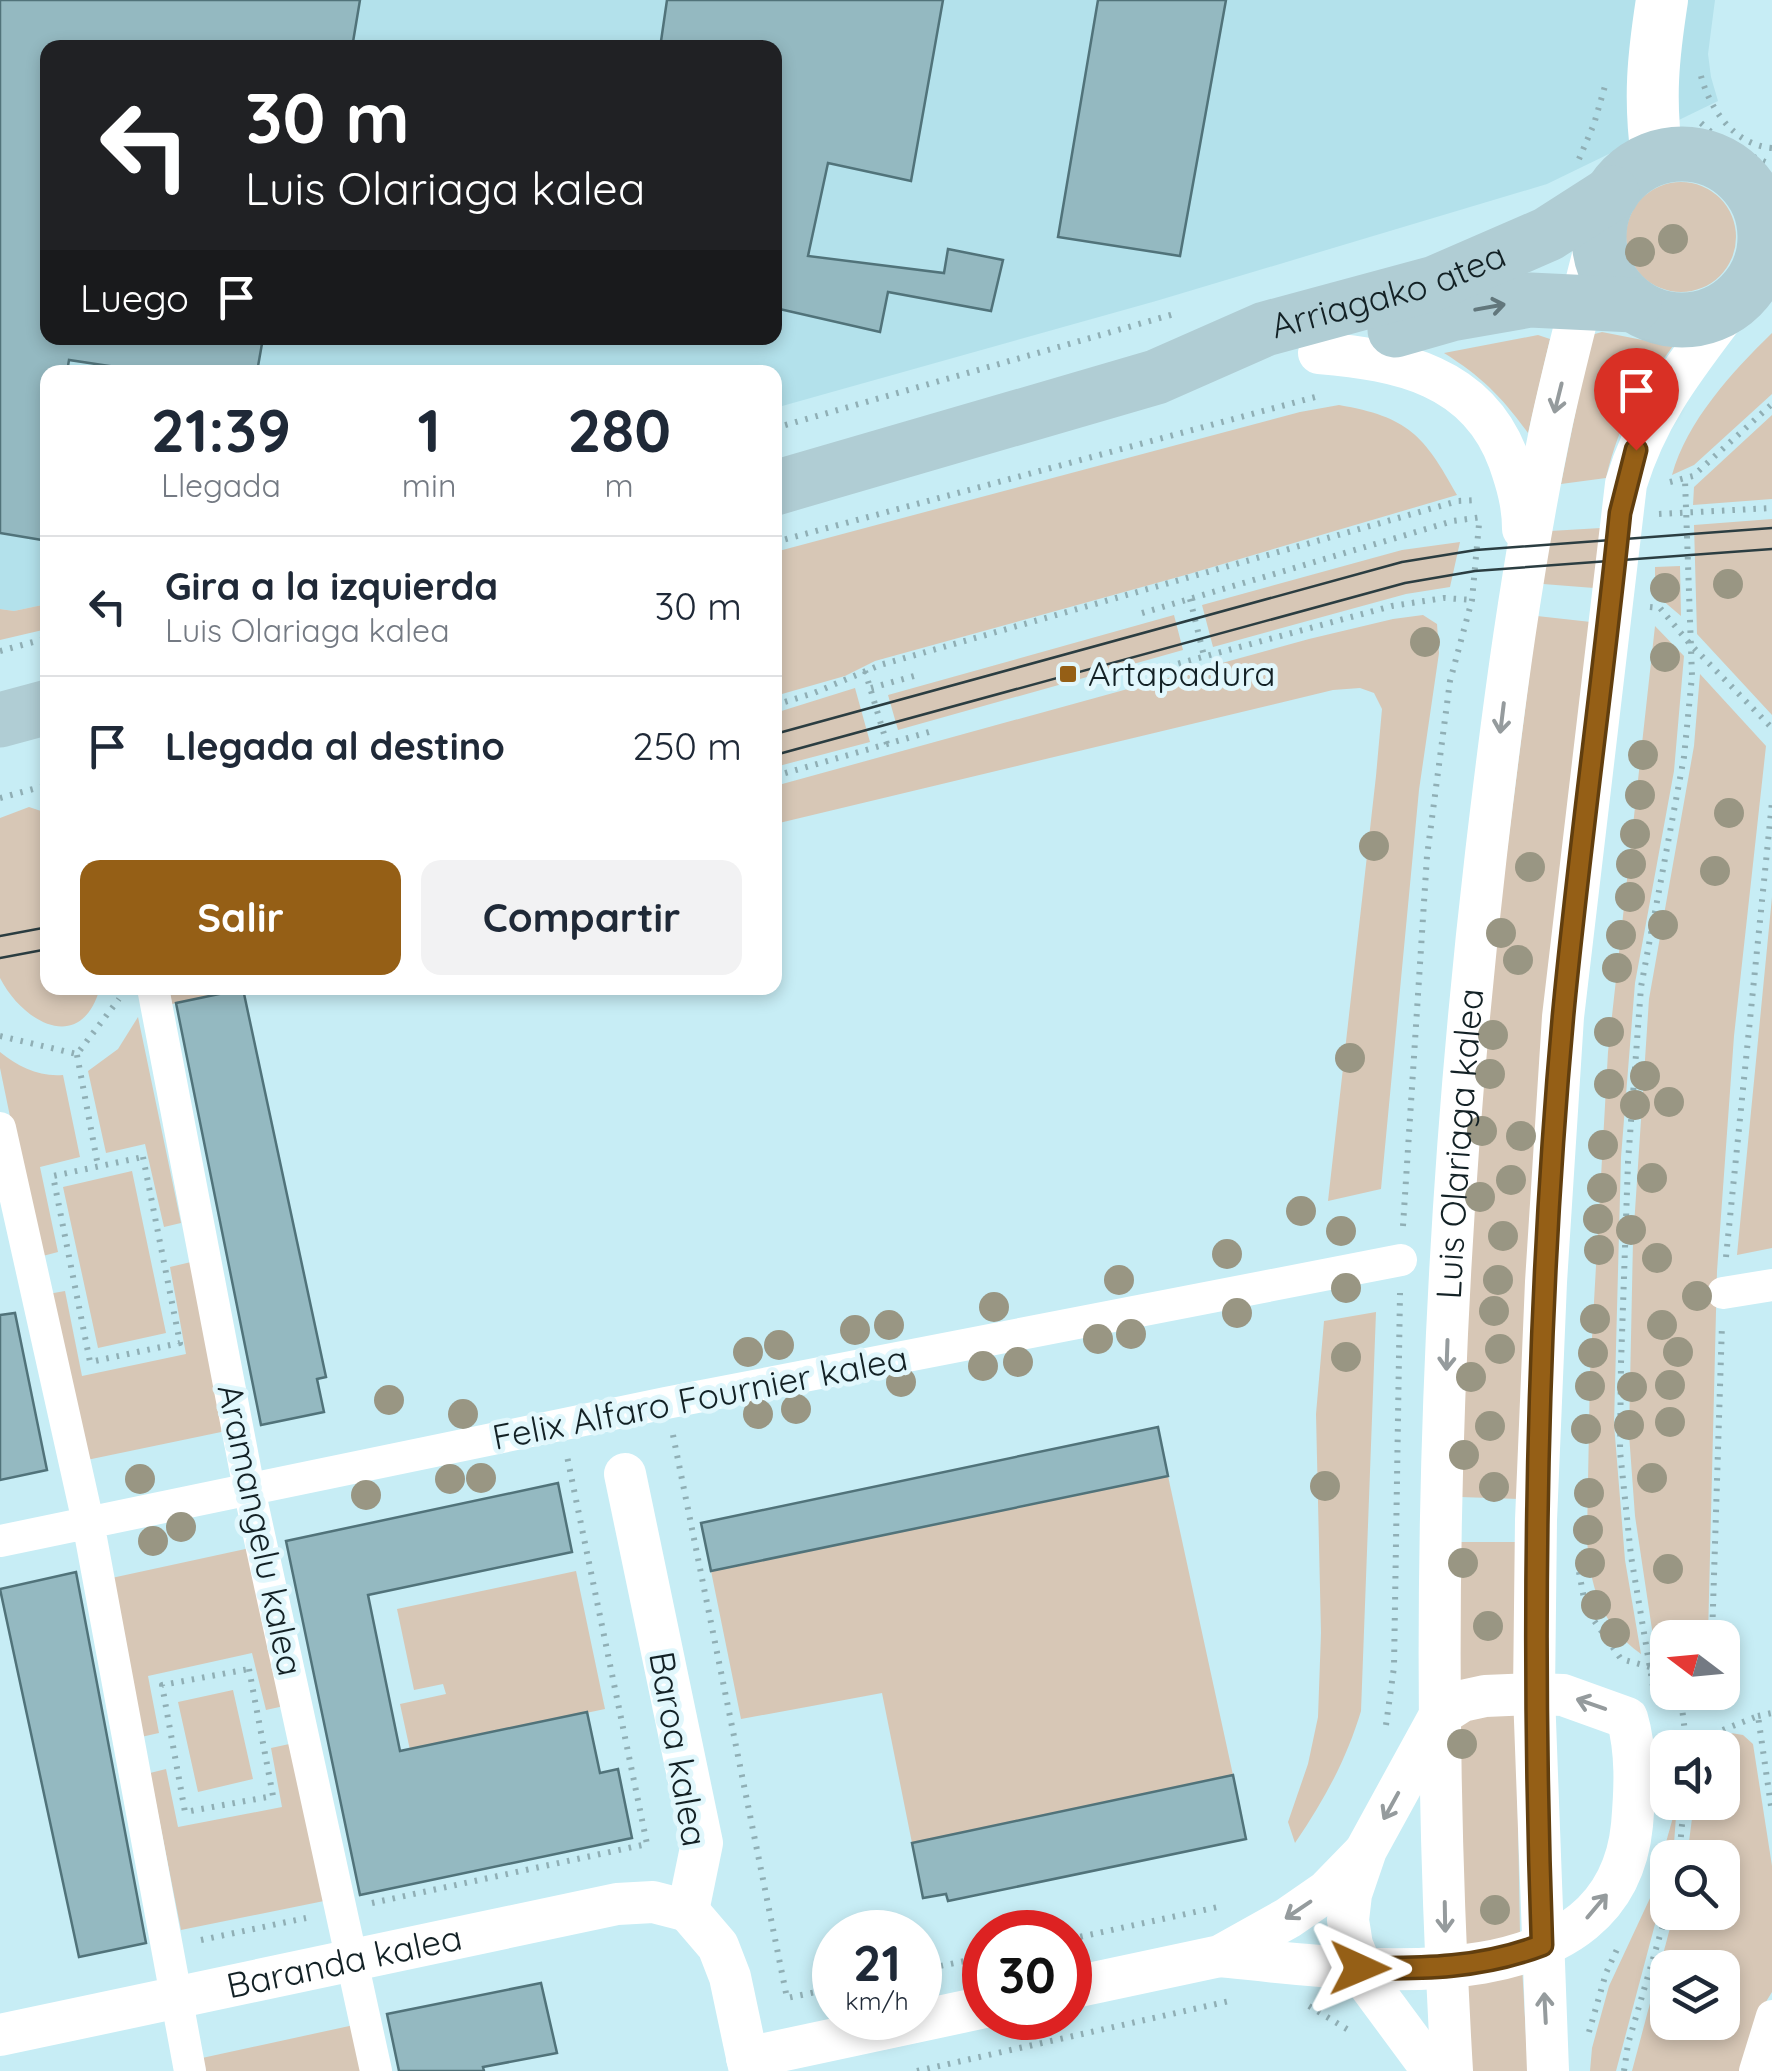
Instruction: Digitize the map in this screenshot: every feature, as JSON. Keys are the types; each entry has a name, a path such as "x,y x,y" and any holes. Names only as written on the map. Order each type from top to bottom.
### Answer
{"main road":[{"path":"1684,153 1711,158 1734,171 1752,192 1763,216 1766,243 1755,278 1710,316 1684,320 1658,317 1608,304 1614,285 1602,260 1595,199 1657,157 1684,153"},
{"name":"Arriagako atea","path":"782,486 1156,377 1265,329 1434,283 1548,234 1595,199"},
{"name":"Arriagako atea","path":"1156,377 1264,369 1451,314 1530,300 1608,304"},
{"path":"0,720 40,709"}],"street":[{"path":"1657,157 1650,107 1662,0"},
{"path":"1548,2071 1534,1694 1539,1441 1563,1017 1609,609 1626,484 1648,423 1668,388 1755,278"},
{"name":"Luis Olariaga kalea","path":"1452,2071 1440,1715 1442,1516 1451,1260 1469,998 1504,702 1552,421 1608,304"},
{"name":"Luis Olariaga kalea","path":"1319,353 1371,357 1406,366 1448,383 1483,413 1504,448 1522,592"},
{"name":"Aramangelu kalea","path":"153,995 249,1489 376,2071"},
{"path":"0,1128 88,1522 190,2071"},
{"name":"Felix Alfaro Fournier kalea","path":"0,1541 666,1403 1401,1260"},
{"path":"1722,1293 1772,1284"},
{"name":"Baroa kalea","path":"625,1474 702,1844 688,1911"},
{"path":"1092,1983 1220,1956 1360,1968 1446,1969 1490,1962 1542,1945 1576,1928 1598,1908 1613,1885 1631,1835 1635,1796 1633,1738 1627,1718 1563,1694 1486,1696 1462,1701 1440,1715"},
{"name":"Luis Olariaga kalea","path":"1433,2071 1360,1968 1348,1920 1351,1894 1366,1850 1440,1715"},
{"path":"1220,1956 1327,1891 1366,1850"},
{"name":"Baranda kalea","path":"0,2034 617,1904 653,1902 688,1911"},
{"path":"688,1911 718,1946 748,2064 962,2013"},
{"path":"1755,2071 1772,2016"}],"path":[{"path":"1698,65 1707,99 1718,117 1740,136 1762,148 1772,148"},
{"path":"1595,199 1594,124 1609,69"},
{"path":"1698,121 1723,143 1772,165"},
{"path":"782,426 1175,314"},
{"path":"1626,484 1685,480 1693,476 1772,404"},
{"path":"1577,1560 1586,1609 1621,1660 1650,1667 1620,1451 1627,1181 1640,987 1684,756 1692,676 1685,480"},
{"path":"1474,482 1508,502"},
{"path":"782,703 866,671 1458,502 1508,502"},
{"path":"1142,613 1437,526 1480,517 1508,502"},
{"path":"1480,517 1508,502"},
{"path":"1386,1729 1394,1667 1401,1260 1427,856 1450,681 1472,600 1480,517"},
{"path":"1158,668 1392,606 1522,592"},
{"path":"1190,599 1204,656"},
{"path":"1609,609 1660,608 1772,728"},
{"path":"0,651 40,640"},
{"path":"866,671 887,744"},
{"path":"871,688 914,676"},
{"path":"782,774 929,732"},
{"path":"0,798 40,787"},
{"path":"1713,1620 1722,1293 1772,802"},
{"path":"98,1166 77,1054 123,995"},
{"path":"0,1036 77,1054"},
{"path":"143,1158 180,1344 90,1362 52,1176 98,1166 143,1158"},
{"path":"666,1403 787,1998 812,1993"},
{"path":"165,1948 647,1844 560,1425"},
{"path":"249,1669 273,1796 185,1812 162,1685 249,1669"},
{"path":"1723,1730 1772,1713"},
{"path":"1758,1716 1772,1813"},
{"path":"1092,1935 1224,1905"},
{"path":"1624,2071 1628,2044 1662,1930"},
{"path":"918,2071 1236,2000"},
{"path":"1302,2002 1360,2036"}],"shaded area":[{"path":"0,0 1715,0 1708,54 1718,101 1547,184 1156,301 782,406 782,365 40,365 40,605 14,611 0,609"},
{"path":"1681,182 1702,186 1720,198 1732,216 1736,237 1732,258 1720,276 1702,288 1681,292 1660,288 1642,276 1630,258 1626,237 1630,216 1642,198 1660,186"},
{"path":"1602,332 1673,346 1632,408 1606,478 1561,484 1591,335"},
{"path":"1772,333 1772,394 1694,465 1672,475 1700,417"},
{"path":"1538,335 1550,339 1528,433 1490,388 1444,353"},
{"path":"1339,405 1398,423 1423,443 1457,495 875,661 845,676 782,694 782,550 1300,412"},
{"path":"1772,415 1772,499 1693,505 1694,487"},
{"path":"1772,519 1772,715 1697,634 1694,525"},
{"path":"1601,528 1594,588 1543,584 1550,531"},
{"path":"1460,542 1450,587 1406,594 1213,647 1202,605 1402,550"},
{"path":"1680,566 1681,616 1655,594 1655,567"},
{"path":"40,605 40,631 0,640 0,609 14,611"},
{"path":"1174,615 1183,650 898,730 888,695"},
{"path":"1423,615 1437,624 1439,653 1419,790 1381,1189 1328,1201 1376,776 1382,709 1374,693 1360,688 1333,690 782,822 782,784 1393,619"},
{"path":"1537,616 1591,622 1519,1499 1460,1497 1472,1221 1489,992"},
{"path":"1655,626 1684,656 1674,771 1635,983 1621,1157 1614,1424 1625,1560 1641,1654 1616,1631 1600,1603 1587,1537 1590,1373 1608,1052"},
{"path":"1700,674 1766,746 1734,1036 1717,1271 1708,1620 1651,1620 1635,1516 1629,1434 1633,1241 1649,999 1694,746"},
{"path":"855,688 870,742 782,765 782,711"},
{"path":"29,807 40,811 40,995 97,995 80,1021 66,1026 37,1019 10,994 0,978 0,818"},
{"path":"1772,897 1772,1248 1737,1255"},
{"path":"170,995 215,995 172,1004"},
{"path":"138,1017 181,1223 164,1227 145,1144 106,1153 88,1071 118,1049"},
{"path":"0,1052 30,1070 63,1075 80,1157 40,1167 58,1252 39,1257 0,1068"},
{"path":"132,1171 166,1333 98,1348 63,1187"},
{"path":"191,1262 226,1431 82,1461 48,1294 65,1291 82,1376 186,1354 170,1267"},
{"path":"1376,1312 1361,1711 1333,1780 1295,1843 1288,1822 1308,1764 1318,1717 1321,1633 1316,1414 1324,1321"},
{"path":"1168,1476 1233,1775 912,1843 882,1693 741,1719 711,1571"},
{"path":"1460,1542 1517,1542 1517,1675 1459,1687"},
{"path":"250,1548 284,1706 266,1710 252,1653 148,1676 159,1733 141,1737 107,1579"},
{"path":"576,1571 605,1709 410,1750 400,1704 446,1694 443,1684 414,1690 397,1609"},
{"path":"233,1690 253,1779 198,1792 178,1702"},
{"path":"1516,1708 1520,1934 1463,1952 1457,1726 1469,1718"},
{"path":"1740,1734 1743,1735 1753,1744 1772,1866 1772,1992 1759,2013 1742,2071 1632,2071 1650,2003 1650,2040 1740,2040 1740,1950 1664,1950 1669,1930 1740,1930 1740,1840 1689,1840 1692,1820 1740,1820"},
{"path":"294,1743 324,1901 181,1930 150,1773 166,1769 178,1827 282,1807 271,1748"},
{"path":"1672,1820 1676,1820 1674,1840 1667,1840"},
{"path":"1650,1898 1650,1930 1653,1930 1616,2071 1590,2071 1592,2048 1609,1986"},
{"path":"1522,1966 1528,2071 1468,2071 1463,1986"},
{"path":"354,2025 364,2071 205,2071 202,2058"}],"building":[{"path":"0,0 360,0 353,40 40,40 40,345 262,345 258,365 102,365 69,360 68,365 40,365 40,540 0,533"},
{"path":"667,0 943,0 911,181 828,163 808,256 944,273 948,249 1003,260 991,311 888,292 880,332 782,310 782,40 661,40"},
{"path":"1098,0 1226,0 1180,256 1058,237"},
{"path":"214,995 244,995 326,1377 317,1379 324,1412 261,1425 176,1003"},
{"path":"15,1313 47,1470 0,1480 0,1315"},
{"path":"1158,1427 1168,1476 711,1571 701,1523"},
{"path":"558,1483 572,1552 368,1595 400,1751 587,1712 600,1773 618,1769 632,1838 360,1895 286,1541"},
{"path":"76,1572 146,1943 79,1957 0,1589"},
{"path":"1233,1775 1246,1839 948,1901 946,1894 923,1898 912,1843"},
{"path":"541,1983 557,2053 483,2067 484,2071 399,2071 387,2014"}],"tram line":[{"path":"782,732 1402,562 1476,550 1772,528"},
{"path":"782,753 1405,583 1475,571 1772,549"},
{"path":"0,936 40,928"},
{"path":"0,958 40,950"}],"place":[{"name":"Artapadura","path":"1068,674"}],"route":[{"path":"1360,1968 1446,1969 1490,1962 1542,1945 1534,1694 1536,1520 1546,1282 1563,1017 1620,513 1636,450"}]}
